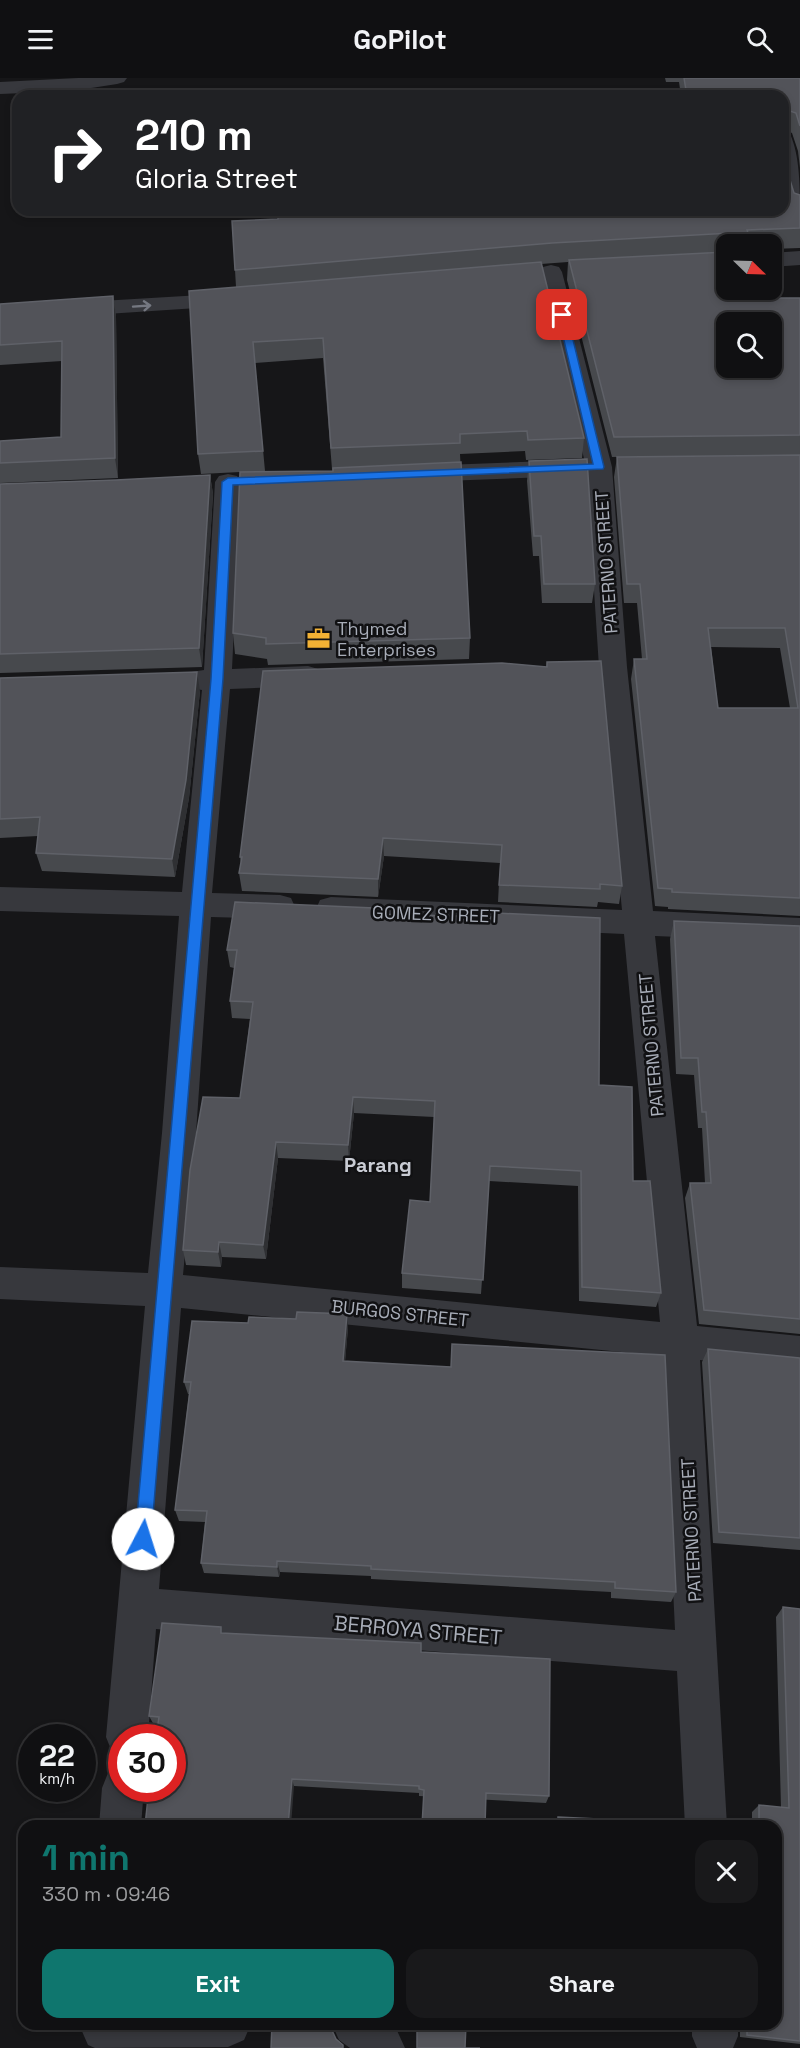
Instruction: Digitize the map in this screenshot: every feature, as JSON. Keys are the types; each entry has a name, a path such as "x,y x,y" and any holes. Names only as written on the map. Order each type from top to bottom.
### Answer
{"street":[{"path":"0,88 127,78"},
{"path":"789,162 800,207"},
{"path":"782,259 800,258"},
{"name":"PATERNO STREET","path":"551,272 611,467 601,667 640,922 680,1340 706,1820"},
{"path":"0,314 255,298"},
{"path":"395,475 611,467"},
{"path":"128,1724 179,1133 196,903 217,679 228,482"},
{"path":"173,680 331,676"},
{"name":"GOMEZ STREET","path":"0,898 196,903 800,930"},
{"name":"BURGOS STREET","path":"0,1283 164,1290 800,1353"},
{"name":"BERROYA STREET","path":"138,1607 698,1652"},
{"path":"120,1820 122,1802"},
{"path":"103,2034 153,2030"},
{"path":"364,2030 378,2040 382,2048"}],"building":[{"path":"684,78 800,78 800,126 796,113 789,111 789,90 686,90"},
{"path":"789,177 794,193 800,195 800,228 747,230 748,234 552,243 235,270 232,221 278,219 278,216 789,216"},
{"path":"716,253 716,300 800,298 800,435 614,437 569,260"},
{"path":"541,262 584,438 528,440 527,431 460,434 460,443 331,448 323,338 253,342 263,451 198,454 189,291"},
{"path":"113,296 115,458 0,463 0,441 61,437 62,341 0,345 0,304"},
{"path":"800,455 800,898 672,892 672,889 658,888 634,659 647,659 640,584 627,584 617,457","holes":["708,628 785,628 798,708 718,708"]},
{"path":"587,459 595,584 544,584 541,536 534,536 529,461"},
{"path":"461,462 470,638 266,644 266,638 233,633 240,472 333,471 333,468"},
{"path":"210,475 199,648 0,654 0,484"},
{"path":"601,661 622,886 600,884 600,889 499,885 502,845 383,838 378,879 239,873 263,671 502,663 547,667 547,662"},
{"path":"197,672 186,780 172,859 36,853 40,817 0,819 0,678"},
{"path":"235,902 374,908 374,914 497,917 497,913 600,918 599,1085 632,1087 633,1181 650,1181 661,1293 582,1287 581,1171 490,1166 483,1280 402,1273 410,1200 430,1202 435,1101 353,1097 348,1145 276,1142 263,1245 219,1242 218,1252 183,1250 190,1170 203,1097 240,1098 253,1002 230,1001 237,950 227,950"},
{"path":"674,921 800,926 800,1319 704,1310 690,1183 711,1183 706,1112 702,1112 698,1058 681,1058"},
{"path":"297,1312 347,1314 343,1361 451,1367 452,1344 665,1355 676,1592 615,1588 615,1582 371,1569 371,1566 277,1561 277,1567 201,1563 207,1511 175,1510 191,1382 184,1382 192,1321 248,1323 249,1317 296,1319"},
{"path":"708,1349 800,1358 800,1538 719,1532"},
{"path":"783,1607 800,1609 800,2041 747,2035 747,2030 782,2030 782,1820 759,1820 759,1805 789,1808"},
{"path":"162,1623 221,1627 221,1633 421,1643 421,1652 550,1659 549,1796 486,1793 485,1820 422,1820 424,1790 419,1789 419,1786 292,1779 289,1820 146,1820 148,1802 186,1802 186,1724 158,1724 159,1717 149,1716"},
{"path":"558,1817 618,1820 558,1820"},
{"path":"272,2030 332,2030 336,2039 343,2045 343,2048 271,2048"},
{"path":"417,2030 466,2030 465,2048 417,2048"}],"place":[{"name":"Thymed Enterprises","path":"319,638"}],"district":[{"name":"Parang","path":"378,1165"}],"route":[{"path":"143,1539 217,679 228,482 599,467 591,424 562,315"}]}
